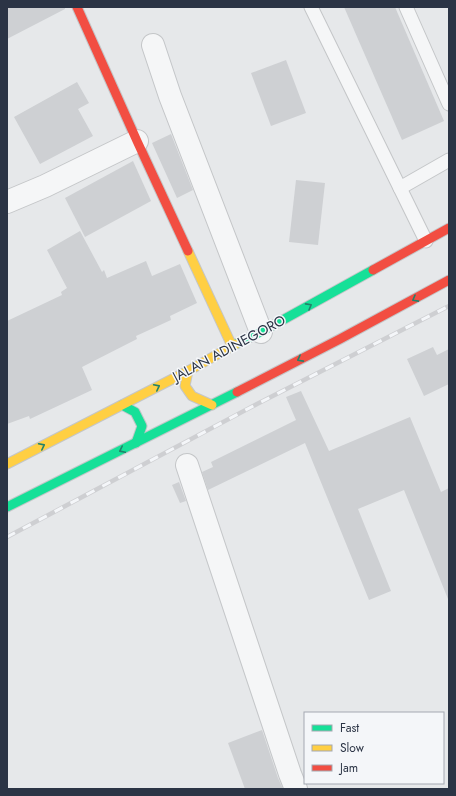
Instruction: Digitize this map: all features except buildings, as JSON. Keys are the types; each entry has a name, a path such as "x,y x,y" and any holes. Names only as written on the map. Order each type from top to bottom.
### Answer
{"main road":[{"path":"77,7 232,346"},
{"name":"JALAN ADINEGORO","path":"7,464 188,371 449,228"},
{"path":"7,508 212,405 449,280"},
{"path":"188,371 185,386 192,396 212,405"},
{"path":"122,405 135,412 142,426 136,443"}],"street":[{"path":"153,45 170,96 261,332"},
{"path":"7,202 45,186 137,141"},
{"path":"187,465 296,789"}],"lane":[{"path":"311,7 426,241"},
{"path":"406,7 449,104"},
{"path":"400,188 449,160"}],"railway":[{"path":"7,537 257,404 449,306"}],"traffic: fast":[{"path":"236,344 261,332 373,270"},
{"path":"7,507 237,392"},
{"path":"122,405 135,412 142,426 136,443"}],"traffic: slow":[{"path":"188,251 232,346"},
{"path":"7,464 188,371 236,344"},
{"path":"188,371 185,386 192,396 212,405"}],"traffic: jam":[{"path":"77,7 188,251"},
{"path":"373,270 449,228"},
{"path":"237,392 340,339 449,280"}]}
